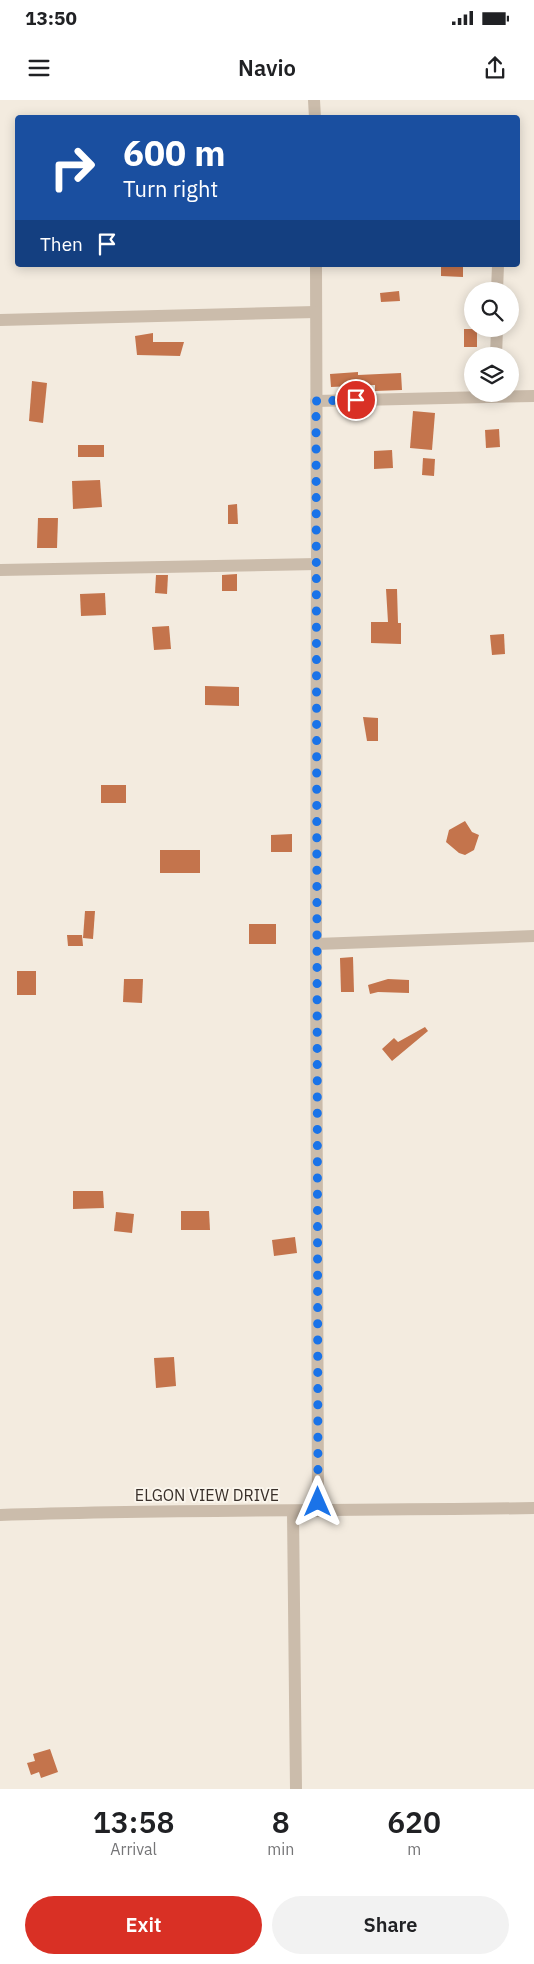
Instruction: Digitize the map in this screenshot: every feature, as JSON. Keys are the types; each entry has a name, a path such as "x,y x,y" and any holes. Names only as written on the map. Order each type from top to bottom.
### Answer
{"street":[{"path":"314,100 314,115"},
{"path":"316,267 318,1511"},
{"path":"497,282 498,267"},
{"path":"0,320 315,312"},
{"path":"316,401 464,396"},
{"path":"519,396 534,396"},
{"path":"0,570 317,564"},
{"path":"316,944 534,936"},
{"name":"ELGON VIEW DRIVE","path":"0,1515 163,1511 293,1512 534,1508"},
{"path":"293,1512 296,1789"}],"building":[{"path":"441,267 463,267 463,277 441,276"},
{"path":"399,291 400,301 381,302 380,293"},
{"path":"153,333 153,342 184,342 180,356 137,355 135,336"},
{"path":"464,337 477,337 477,347 464,347"},
{"path":"358,372 358,375 401,373 402,390 375,391 375,385 331,387 330,374"},
{"path":"32,381 47,383 43,423 29,421"},
{"path":"413,411 435,413 432,450 410,448"},
{"path":"499,429 500,447 486,448 485,430"},
{"path":"78,445 104,445 104,457 78,457"},
{"path":"392,450 393,468 374,469 374,451"},
{"path":"423,458 435,459 434,476 422,475"},
{"path":"100,480 102,507 73,509 72,481"},
{"path":"237,504 238,524 228,524 228,505"},
{"path":"38,518 58,518 57,548 37,548"},
{"path":"237,574 237,591 222,591 222,575"},
{"path":"156,575 168,575 167,594 155,593"},
{"path":"386,589 397,589 398,623 401,623 401,644 371,643 371,622 388,622"},
{"path":"105,593 106,615 81,616 80,594"},
{"path":"169,626 171,649 154,650 152,627"},
{"path":"504,634 505,654 492,655 490,635"},
{"path":"205,686 239,687 239,706 205,705"},
{"path":"363,717 378,718 378,741 367,741"},
{"path":"101,785 126,785 126,803 101,803"},
{"path":"465,821 472,832 479,835 474,850 465,855 459,853 446,842 449,830"},
{"path":"292,834 292,852 271,852 271,835"},
{"path":"160,850 200,850 200,873 160,873"},
{"path":"85,911 95,911 93,939 83,938"},
{"path":"249,924 276,924 276,944 249,944"},
{"path":"67,935 82,935 83,946 68,946"},
{"path":"353,957 354,992 341,992 340,958"},
{"path":"17,971 36,971 36,995 17,995"},
{"path":"124,979 143,979 142,1003 123,1002"},
{"path":"388,979 409,980 409,993 378,992 370,994 368,985"},
{"path":"425,1027 428,1031 392,1061 382,1049 394,1038 398,1042"},
{"path":"73,1191 103,1191 104,1208 73,1209"},
{"path":"181,1211 209,1211 210,1230 181,1230"},
{"path":"116,1212 134,1214 132,1233 114,1231"},
{"path":"295,1237 297,1253 274,1256 272,1240"},
{"path":"174,1357 176,1386 156,1388 154,1358"},
{"path":"50,1749 58,1772 41,1778 39,1772 31,1775 27,1763 35,1761 33,1754"}],"route":[{"path":"318,1502 316,401 356,400"}]}
